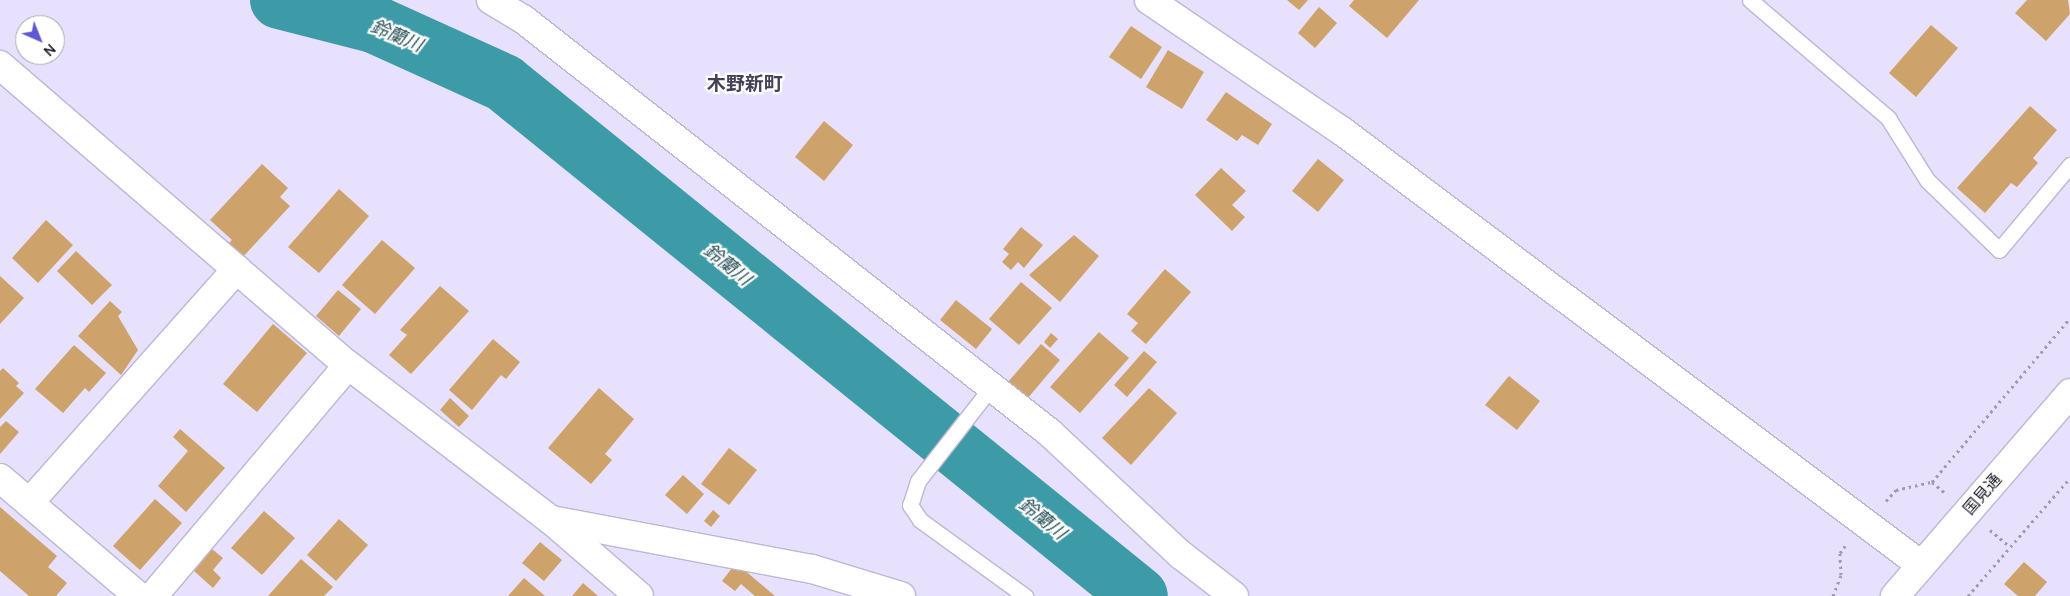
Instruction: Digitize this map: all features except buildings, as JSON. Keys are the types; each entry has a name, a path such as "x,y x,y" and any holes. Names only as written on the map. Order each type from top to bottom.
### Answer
{"street":[{"path":"490,0 523,18 992,386 1050,433 1181,555 1234,596"},
{"path":"1149,0 1342,131 1921,564"},
{"path":"0,65 348,365 551,520 639,596"},
{"path":"29,503 237,269"},
{"path":"153,596 348,365"},
{"name":"国見通","path":"1895,596 2070,393"},
{"path":"0,478 138,596"},
{"path":"551,520 812,569 901,596"}],"lane":[{"path":"1750,0 1888,118 1926,180 1999,250 2070,165"},
{"path":"992,386 918,481 910,505 920,520 1025,596"}],"path":[{"path":"1832,596 1841,575 1840,553 1896,490 1932,482 2070,318"},
{"path":"1968,596 2070,478"}],"waterway":[{"name":"鈴蘭川","path":"279,0 374,24 504,83 1139,596"}],"district":[{"name":"木野新町","path":"745,84"}]}
